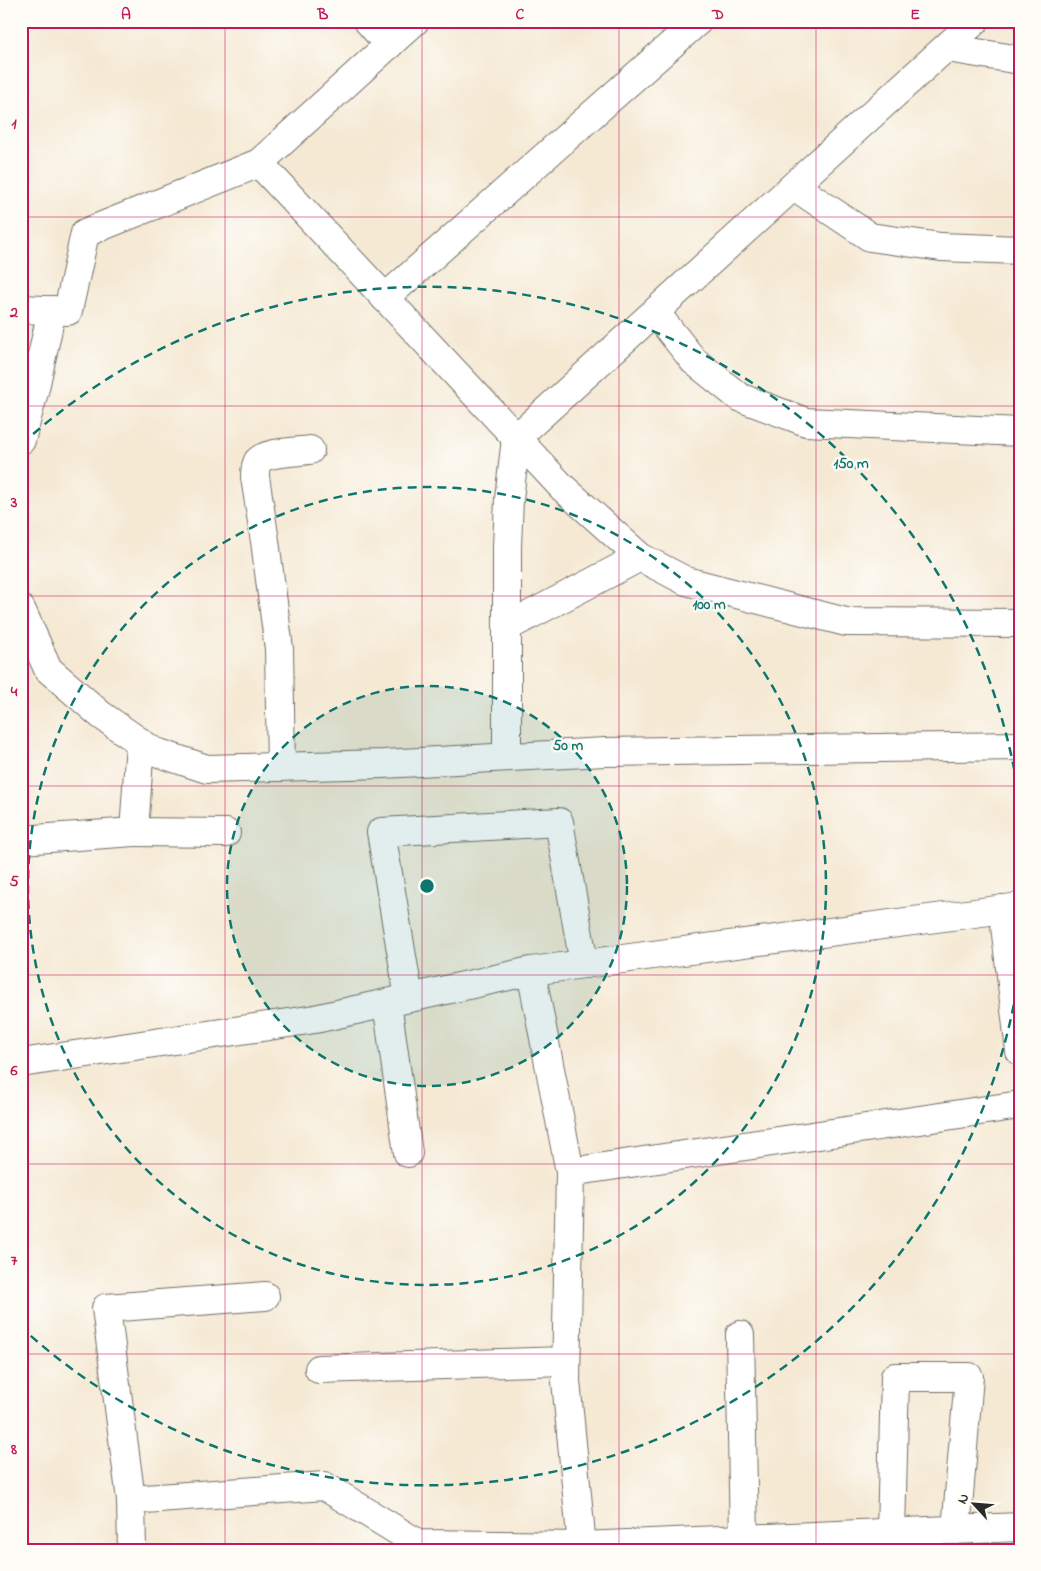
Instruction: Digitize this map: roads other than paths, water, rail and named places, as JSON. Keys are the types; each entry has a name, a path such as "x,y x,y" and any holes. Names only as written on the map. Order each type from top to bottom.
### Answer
{"street":[{"path":"368,21 389,45"},
{"path":"21,309 68,311 85,233 259,163 415,21"},
{"path":"385,298 698,21"},
{"path":"507,757 507,547 509,499 516,438 975,21"},
{"path":"947,48 1020,60"},
{"path":"259,163 562,487 640,557 686,581 846,622 1020,623"},
{"path":"794,186 870,237 941,247 1020,250"},
{"path":"21,440 35,388 52,310"},
{"path":"655,312 694,361 739,397 806,422 1020,432"},
{"path":"281,767 279,649 255,467 259,460 266,456 310,450"},
{"path":"507,627 640,557"},
{"path":"21,609 48,669 101,715 153,751 207,769 383,764 615,752 1020,746"},
{"path":"134,832 140,742"},
{"path":"408,1153 398,1000 381,832 559,822 584,964"},
{"path":"21,840 134,832 226,833"},
{"path":"21,1063 315,1019 531,971 1012,908 1020,1052"},
{"path":"531,971 570,1172 566,1381 599,1547"},
{"path":"570,1172 1020,1104"},
{"path":"132,1550 131,1500 106,1308 265,1296"},
{"path":"740,1335 744,1539"},
{"path":"319,1369 566,1361"},
{"path":"891,1532 895,1377 969,1377 956,1530"},
{"path":"131,1500 324,1486 419,1544 599,1547 1020,1527"}]}
